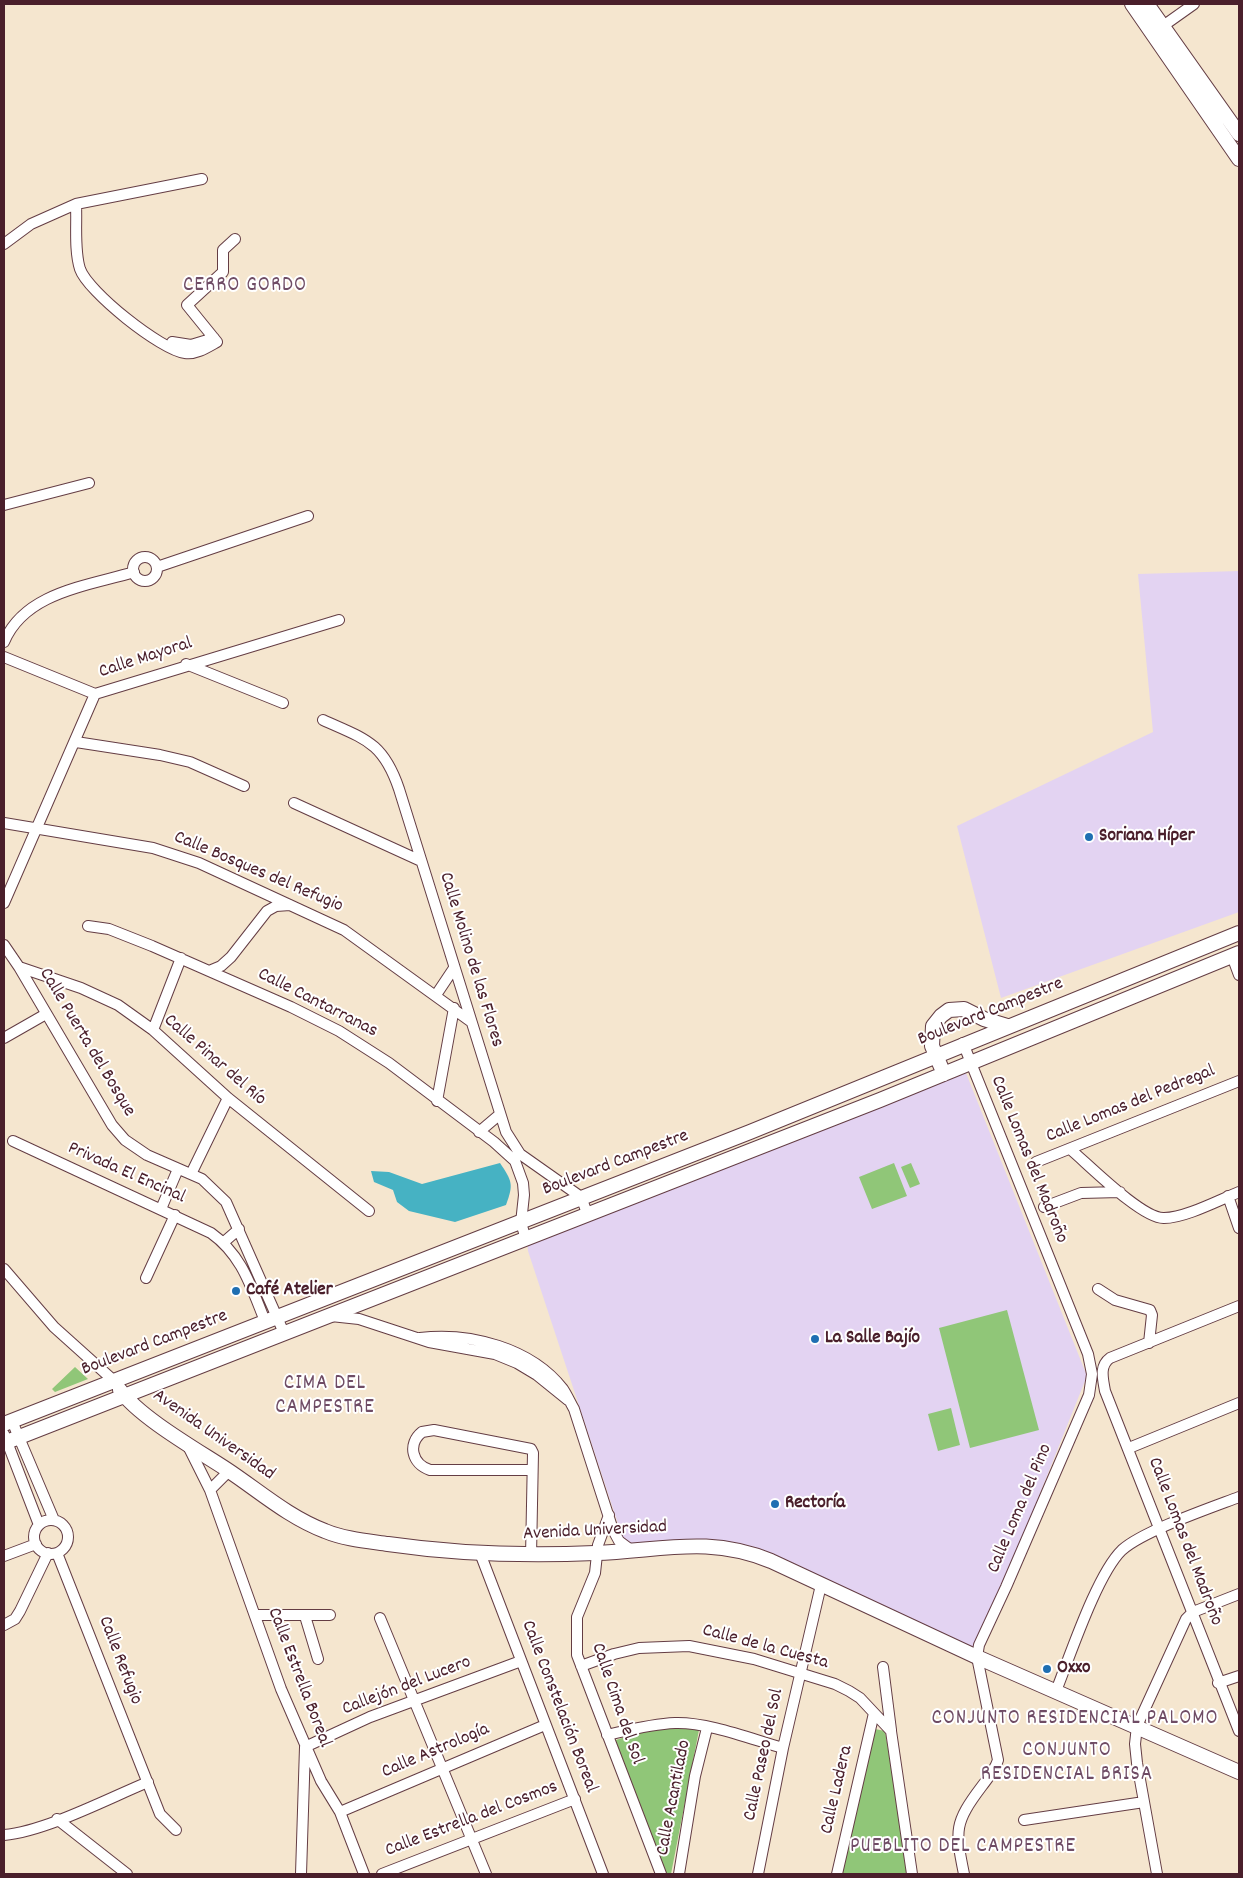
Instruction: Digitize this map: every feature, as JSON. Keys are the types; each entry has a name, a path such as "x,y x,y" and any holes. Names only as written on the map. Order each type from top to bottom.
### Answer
{"street":[{"path":"1132,4 1239,159"},
{"path":"1147,4 1239,134"},
{"path":"1163,26 1194,4"},
{"path":"4,244 31,224 80,204 202,179"},
{"path":"80,204 84,254 92,277 146,326 185,350 196,352 215,340 190,312 187,303 222,272 223,250 235,239"},
{"path":"4,505 89,483"},
{"path":"157,566 308,516"},
{"path":"134,572 136,562 143,558 150,558 157,566"},
{"path":"134,572 141,580 148,580 154,577 157,566"},
{"path":"4,642 16,622 34,605 50,597 134,572"},
{"name":"Calle Mayoral","path":"4,903 96,694 186,664 339,620"},
{"path":"4,656 96,694"},
{"path":"186,664 283,704"},
{"name":"Calle Molino de las Flores","path":"323,720 362,738 377,748 387,760 399,789 499,1115 511,1143 520,1154 580,1197 588,1213"},
{"path":"76,742 160,755 190,762 244,786"},
{"path":"294,803 421,861"},
{"name":"Calle Bosques del Refugio","path":"4,823 153,848 199,863 344,930 470,1021"},
{"path":"209,971 221,966 231,958 267,911 276,906 291,905"},
{"name":"Calle Cantarranas","path":"88,926 109,929 235,982 346,1035 389,1063 509,1156 521,1173 524,1195 521,1223 526,1239"},
{"name":"Boulevard Campestre","path":"8,1422 521,1223 580,1197 741,1136 963,1043 1239,933"},
{"name":"Calle Puerta del Bosque","path":"4,945 19,967 112,1125 125,1140 147,1155 202,1180 218,1192 226,1202 239,1229 271,1319"},
{"path":"1235,955 1239,975"},
{"name":"Boulevard Campestre","path":"8,1439 348,1310 588,1213 944,1074 1235,955"},
{"path":"153,1030 181,958"},
{"path":"231,958 230,969 235,982"},
{"name":"Calle Pinar del Río","path":"19,967 81,988 118,1005 153,1030 228,1098 369,1211"},
{"path":"436,995 454,968"},
{"path":"437,1101 454,1008"},
{"path":"944,1074 934,1056 931,1040 933,1026 940,1016 949,1010 964,1009 989,1022 1006,1026"},
{"path":"4,1038 46,1014"},
{"name":"Calle Lomas del Madroño","path":"963,1043 1088,1354 1092,1374"},
{"name":"Calle Lomas del Pedregal","path":"1036,1162 1239,1081"},
{"path":"191,1174 228,1098"},
{"path":"479,1132 499,1115"},
{"name":"Privada El Encinal","path":"13,1142 197,1224 224,1242"},
{"path":"1070,1148 1120,1192 1153,1217 1170,1218 1239,1192"},
{"path":"161,1209 178,1169"},
{"path":"1044,1208 1081,1193 1120,1192"},
{"path":"1228,1196 1239,1228"},
{"path":"146,1278 175,1215"},
{"path":"224,1242 239,1229"},
{"name":"Calle Puerta del Bosque","path":"224,1242 241,1263 271,1319 284,1334"},
{"name":"Avenida Universidad","path":"4,1269 54,1327 113,1380 124,1395 186,1442 303,1521 326,1532 347,1538 419,1548 531,1556 697,1546 735,1549 771,1561 977,1657 1239,1772"},
{"path":"1098,1289 1115,1300 1150,1310 1152,1314 1149,1343 1239,1306"},
{"path":"326,1298 348,1310 359,1319"},
{"path":"331,1316 359,1319 420,1338 475,1340 519,1354 555,1380 566,1394 577,1419 610,1515 613,1530 620,1541 631,1550"},
{"name":"Calle Lomas del Madroño","path":"1149,1343 1110,1358 1104,1365 1105,1391 1194,1612 1218,1683 1239,1731"},
{"name":"Calle Loma del Pino","path":"977,1657 979,1645 1089,1395 1092,1374"},
{"path":"1129,1448 1239,1403"},
{"path":"8,1422 8,1439 39,1525"},
{"path":"531,1556 533,1453 529,1448 434,1430 422,1432 414,1441 414,1455 416,1459 423,1467 430,1470 532,1470"},
{"path":"8,1439 54,1520"},
{"name":"Calle Estrella Boreal","path":"186,1442 210,1490 281,1689 321,1781 340,1812 364,1874"},
{"path":"210,1490 229,1471"},
{"path":"1056,1691 1098,1590 1113,1561 1130,1544 1239,1497"},
{"name":"Calle Cima del Sol","path":"610,1515 601,1533 595,1574 577,1616 576,1644 581,1666 606,1735 662,1874"},
{"path":"4,1625 15,1619 53,1553 66,1544 68,1532 60,1522 54,1520 46,1521 39,1525 34,1534 36,1544 43,1552 53,1553"},
{"path":"4,1556 36,1544"},
{"name":"Calle Refugio","path":"53,1553 160,1814 176,1830"},
{"name":"Calle Constelación Boreal","path":"480,1553 603,1874"},
{"name":"Calle Paseo del Sol","path":"758,1874 783,1748 821,1585"},
{"path":"1158,1874 1135,1744 1136,1726 1183,1624 1194,1612 1239,1594"},
{"path":"255,1615 330,1615"},
{"path":"305,1616 318,1659"},
{"path":"380,1618 485,1872 497,1874"},
{"name":"Calle de la Cuesta","path":"581,1666 614,1654 639,1648 689,1646 725,1652 800,1673 849,1691 860,1698 891,1731"},
{"path":"964,1874 959,1848 959,1824 964,1810 994,1770 998,1760 977,1657"},
{"name":"Callejón del Lucero","path":"305,1747 370,1717 416,1702 521,1661"},
{"path":"883,1667 912,1874"},
{"path":"1218,1683 1239,1676"},
{"name":"Calle Ladera","path":"837,1874 874,1713"},
{"path":"606,1735 641,1727 676,1723 707,1728 783,1748"},
{"name":"Calle Astrología","path":"340,1812 545,1725"},
{"name":"Calle Acantilado","path":"679,1874 695,1776 707,1728"},
{"path":"301,1874 305,1747"},
{"path":"4,1835 16,1834 57,1820 148,1782"},
{"name":"Calle Estrella del Cosmos","path":"382,1874 472,1841 575,1799"},
{"path":"1024,1820 1144,1802"},
{"path":"57,1820 128,1874"}],"shaded area":[{"path":"1239,571 1239,912 1001,998 957,826 1153,732 1138,574"},
{"name":"La Salle Bajío","path":"966,1073 1087,1376 976,1653 762,1554 625,1545 528,1251 527,1240"}],"green space":[{"path":"894,1163 907,1196 872,1209 859,1177"},
{"path":"911,1163 920,1184 910,1188 901,1167"},
{"path":"1007,1310 1039,1430 970,1448 939,1328"},
{"path":"75,1367 88,1379 55,1392 52,1389"},
{"path":"951,1408 960,1445 938,1451 928,1414"},
{"path":"673,1726 699,1730 671,1874 666,1874 613,1741 637,1733"},
{"path":"875,1729 885,1731 909,1874 840,1874"}],"water":[{"path":"500,1163 511,1183 506,1205 455,1222 409,1211 397,1202 393,1190 374,1182 371,1171 389,1172 422,1184"}],"place":[{"name":"Soriana Híper","path":"1089,837"},
{"name":"Café Atelier","path":"236,1291"},
{"name":"La Salle Bajío","path":"815,1339"},
{"name":"Rectoría","path":"775,1504"},
{"name":"Oxxo","path":"1047,1669"}],"district":[{"name":"CERRO GORDO","path":"245,287"},
{"name":"CIMA DEL CAMPESTRE","path":"325,1397"},
{"name":"CONJUNTO RESIDENCIAL PALOMO","path":"1075,1720"},
{"name":"CONJUNTO RESIDENCIAL BRISA","path":"1067,1764"},
{"name":"PUEBLITO DEL CAMPESTRE","path":"963,1848"}]}
